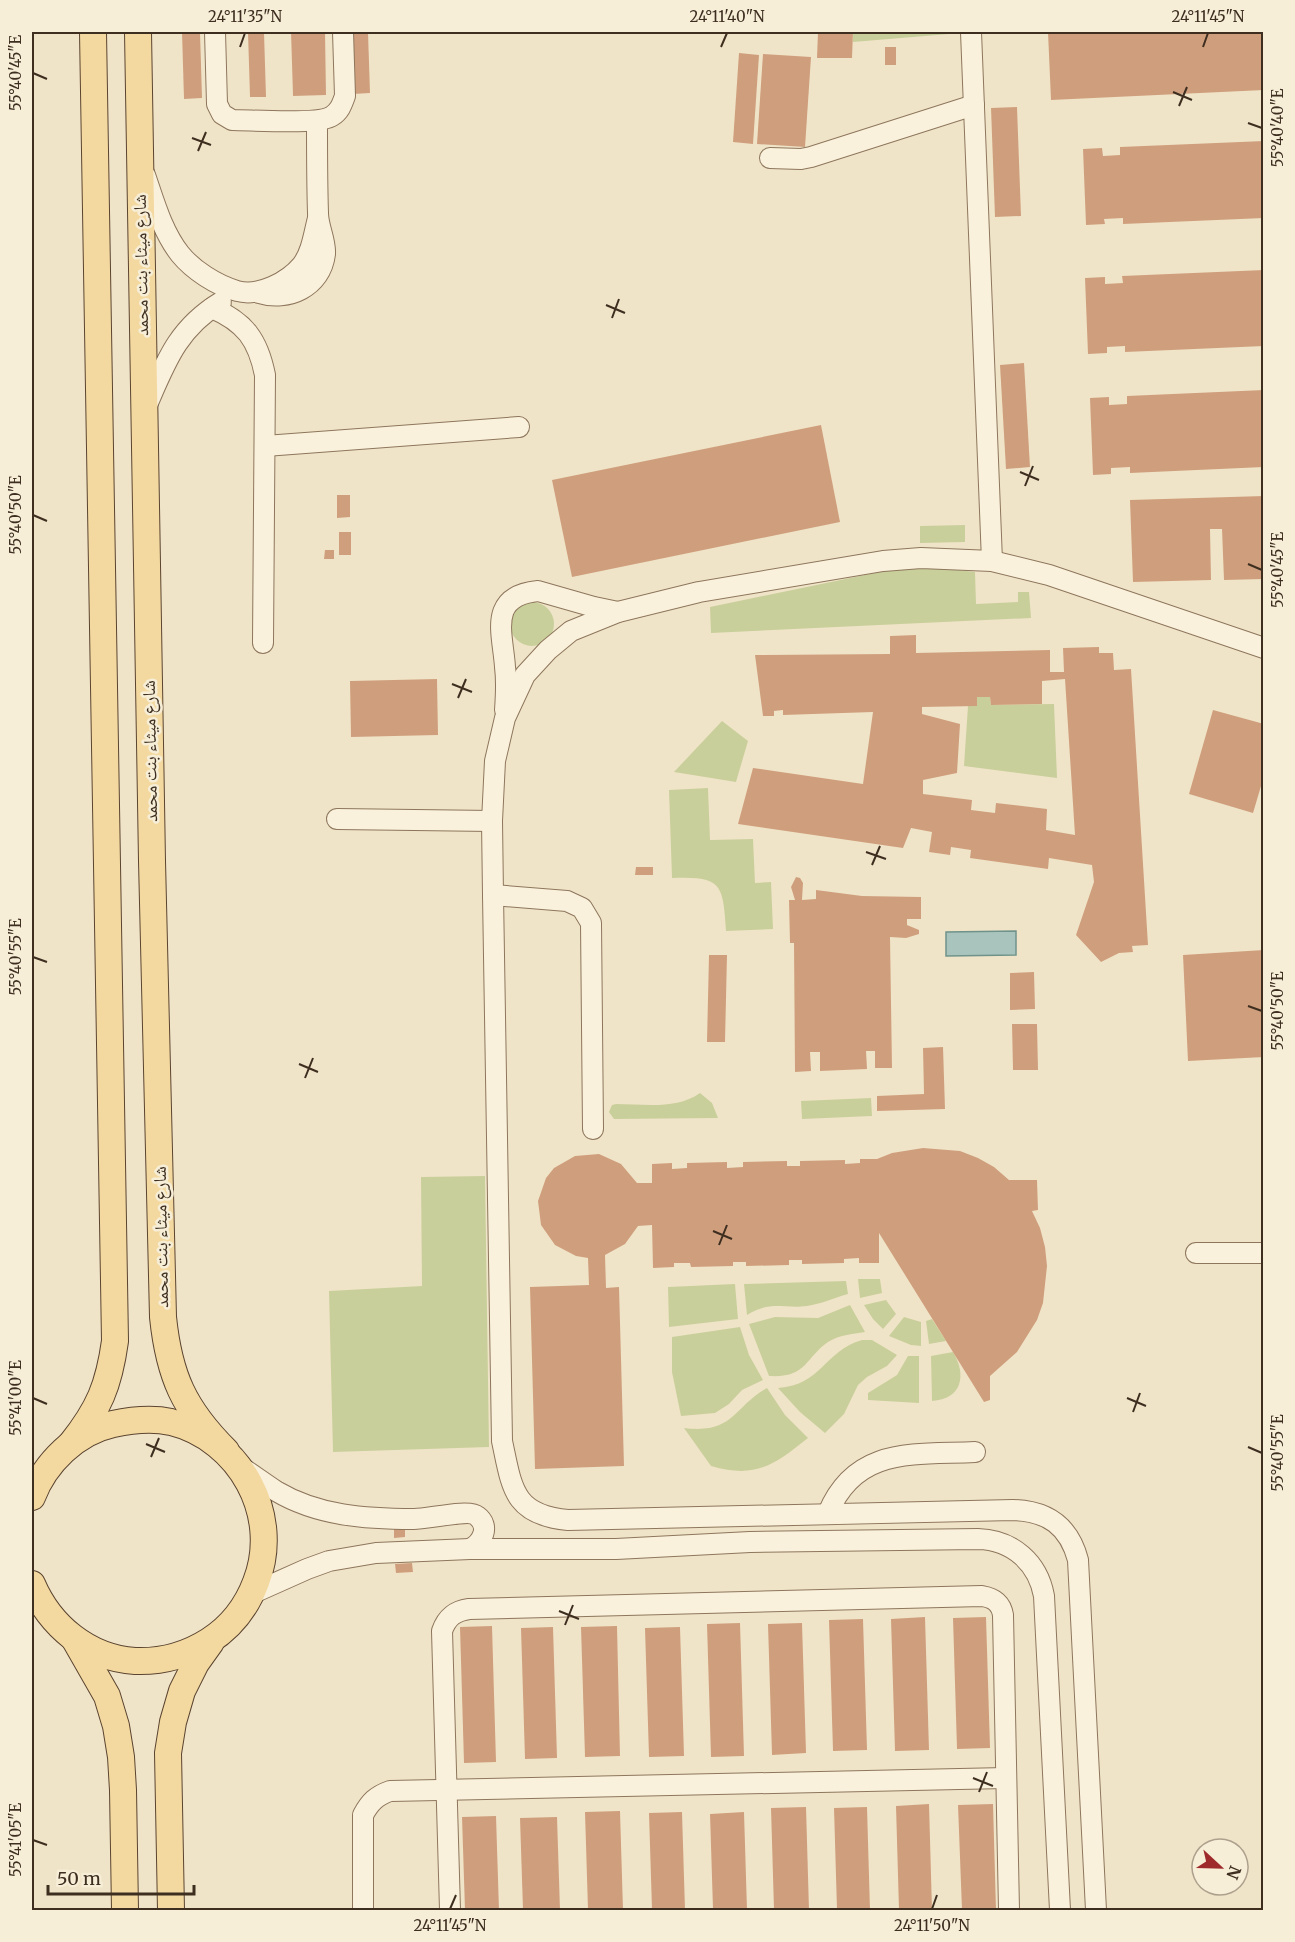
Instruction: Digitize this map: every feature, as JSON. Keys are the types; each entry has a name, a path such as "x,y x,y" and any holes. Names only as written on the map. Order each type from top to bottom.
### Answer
{"main road":[{"path":"71,1444 89,1422 102,1396 111,1369 115,1341 93,32"},
{"name":"شارع ميثاء بنت محمد","path":"138,32 143,413 163,1317 166,1347 178,1386 187,1405 204,1430 232,1458"},
{"path":"32,1497 45,1472 57,1456 89,1433 129,1420 171,1422 209,1439 232,1458 257,1498 262,1517 263,1556 259,1575 251,1594 229,1625 196,1649 177,1656 145,1661 113,1658 94,1651 75,1640 48,1614 32,1584"},
{"path":"171,1911 168,1753 173,1722 182,1691 196,1663 214,1638"},
{"path":"75,1640 107,1696 116,1726 122,1779 125,1911"}],"street":[{"path":"215,32 217,104 222,114 232,120 317,121 332,116 342,104 345,96 343,32"},
{"path":"971,32 992,561"},
{"path":"771,158 801,159 824,154 974,105"},
{"path":"140,162 165,229 181,255 206,276 246,291 283,296 302,290 310,284 318,275 325,253 318,218 317,121"},
{"path":"143,413 169,355 187,328 212,308 246,291"},
{"path":"212,308 228,315 243,326 254,340 262,357 265,375 263,643"},
{"path":"265,446 519,427"},
{"path":"1096,1911 1078,1560 1070,1538 1054,1522 1042,1514 1028,1510 568,1520 550,1518 534,1511 520,1501 511,1485 502,1441 492,821 495,761 505,718 525,675 548,651 572,631 618,612 699,592 883,561 921,558 992,561 1049,574 1263,648"},
{"path":"505,718 505,668 500,624 506,607 513,600 529,592 538,591 618,612"},
{"path":"337,819 492,821"},
{"path":"493,895 567,901 582,908 591,923 593,1129"},
{"path":"1196,1253 1263,1253"},
{"path":"828,1513 840,1489 849,1479 873,1462 903,1455 975,1452"},
{"path":"232,1458 276,1491 331,1513 370,1518 427,1519 470,1512 482,1522 484,1530 483,1539 470,1549"},
{"path":"251,1594 307,1569 352,1556 375,1553 470,1549 616,1549 750,1542 978,1539 995,1541 1021,1554 1034,1569 1044,1596 1060,1911"},
{"path":"450,1911 442,1631 446,1622 460,1610 951,1597 989,1598 997,1601 1001,1607 1009,1911"},
{"path":"363,1911 363,1815 378,1795 390,1791 1006,1778"}],"green space":[{"path":"853,32 949,32 949,34 853,42"},
{"path":"965,525 965,542 920,543 920,526"},
{"path":"932,567 975,572 976,604 1018,602 1018,592 1029,592 1031,618 711,633 710,607 889,570"},
{"path":"532,602 547,609 554,624 547,639 532,646 517,639 510,624 517,609"},
{"path":"977,697 990,697 991,705 1054,704 1057,778 964,766 968,706"},
{"path":"722,721 748,741 736,782 674,772"},
{"path":"708,788 710,840 753,839 755,883 771,882 773,929 726,931 721,893 717,886 701,879 672,878 669,790"},
{"path":"700,1093 712,1103 718,1118 614,1119 609,1112 612,1105 616,1104 670,1104 681,1102"},
{"path":"871,1098 872,1116 802,1119 801,1101"},
{"path":"485,1176 489,1447 333,1452 329,1291 422,1286 421,1177"},
{"path":"858,1279 880,1279 882,1293 860,1298"},
{"path":"846,1281 848,1294 807,1306 770,1306 747,1315 744,1284"},
{"path":"735,1284 738,1319 669,1327 668,1287"},
{"path":"886,1300 896,1314 883,1329 864,1305"},
{"path":"850,1305 865,1332 841,1336 828,1342 798,1371 781,1376 769,1376 749,1324 775,1317 818,1318"},
{"path":"904,1317 921,1322 921,1346 911,1345 889,1336"},
{"path":"932,1319 946,1341 929,1344 926,1321"},
{"path":"740,1327 749,1355 763,1380 742,1390 729,1404 715,1413 681,1416 672,1372 672,1337"},
{"path":"862,1340 872,1340 897,1355 887,1366 858,1385 844,1414 825,1433 800,1412 778,1388 793,1386 804,1381 839,1352"},
{"path":"953,1352 960,1369 956,1391 950,1396 932,1401 931,1356"},
{"path":"908,1356 919,1356 919,1403 868,1400 868,1393 897,1375"},
{"path":"767,1388 785,1415 808,1438 785,1456 764,1467 740,1471 711,1466 684,1428 700,1429 723,1423"}],"water":[{"path":"1016,931 1016,955 946,956 946,932"}],"building":[{"path":"182,32 200,32 202,98 184,99"},
{"path":"248,32 264,32 266,97 250,97"},
{"path":"291,32 325,32 326,95 293,96"},
{"path":"352,32 368,32 370,93 353,94"},
{"path":"818,32 853,32 852,58 817,58"},
{"path":"1048,32 1264,32 1264,90 1051,100"},
{"path":"885,47 896,47 896,65 885,65"},
{"path":"739,53 759,55 753,144 733,142"},
{"path":"763,54 811,57 805,147 757,144"},
{"path":"1017,107 1021,216 995,217 991,108"},
{"path":"1264,141 1264,218 1123,224 1123,218 1104,219 1105,224 1086,225 1083,149 1102,148 1103,156 1120,155 1120,147"},
{"path":"1264,270 1264,346 1125,352 1125,346 1107,347 1107,353 1088,354 1085,278 1105,277 1105,284 1123,283 1122,276"},
{"path":"1024,363 1030,467 1006,469 1000,365"},
{"path":"1264,390 1264,467 1130,473 1130,467 1111,468 1111,474 1093,475 1090,398 1109,397 1109,405 1127,404 1127,396"},
{"path":"821,425 840,522 572,577 552,480"},
{"path":"337,495 350,495 350,517 337,518"},
{"path":"1264,496 1264,579 1224,580 1222,529 1210,529 1211,580 1133,582 1130,500"},
{"path":"339,532 351,532 351,555 339,555"},
{"path":"325,550 334,550 334,559 324,559"},
{"path":"916,635 916,653 1050,650 1050,672 1064,672 1063,648 1099,647 1099,653 1113,653 1114,670 1131,669 1148,945 1132,946 1133,952 1119,953 1101,962 1076,935 1094,882 1092,865 1049,858 1048,869 970,858 971,850 951,847 950,855 929,852 932,832 911,828 903,848 738,824 753,768 863,784 873,712 783,715 783,710 774,711 774,716 763,716 755,655 890,654 890,636","holes":["1065,679 1075,835 1046,830 1047,809 996,803 995,813 971,810 972,800 923,794 923,780 957,773 960,724 922,714 922,707 977,706 977,697 990,697 991,705 1042,704 1042,681"]},
{"path":"437,679 438,735 351,737 350,681"},
{"path":"1213,710 1264,724 1264,776 1253,813 1189,794"},
{"path":"636,867 653,867 653,875 635,875"},
{"path":"796,877 800,878 803,883 802,900 816,899 816,890 862,896 921,897 921,919 907,919 907,925 919,930 919,934 906,938 890,937 892,1068 875,1068 875,1051 866,1051 867,1069 820,1071 820,1052 810,1052 811,1071 795,1072 794,943 790,943 789,900 795,900 791,887"},
{"path":"1264,950 1264,1057 1188,1061 1183,955"},
{"path":"709,955 727,955 725,1042 707,1042"},
{"path":"1034,972 1035,1009 1010,1010 1010,973"},
{"path":"1012,1024 1037,1024 1038,1070 1013,1070"},
{"path":"943,1047 945,1109 877,1111 877,1096 924,1094 923,1048"},
{"path":"923,1148 960,1151 994,1167 1009,1180 1037,1180 1038,1210 1032,1211 1045,1247 1047,1266 1043,1303 1037,1320 1017,1352 990,1376 990,1400 984,1402 879,1233 879,1263 859,1263 859,1258 844,1259 844,1263 802,1264 802,1260 789,1260 789,1265 746,1266 746,1262 733,1262 733,1266 691,1267 690,1263 674,1263 674,1267 653,1268 652,1225 638,1226 625,1244 605,1255 606,1288 619,1287 624,1466 535,1469 530,1287 589,1285 588,1258 576,1256 555,1245 541,1225 538,1201 546,1178 554,1168 575,1156 599,1154 621,1164 637,1183 652,1183 652,1164 672,1163 672,1169 687,1168 687,1163 727,1162 727,1168 743,1167 743,1162 787,1161 787,1166 800,1166 800,1161 845,1160 845,1164 860,1163 860,1159 877,1159 892,1153"},
{"path":"405,1525 405,1537 394,1538 394,1526"},
{"path":"412,1563 413,1572 396,1573 395,1564"},
{"path":"925,1617 929,1750 895,1751 891,1619"},
{"path":"986,1617 990,1748 957,1749 953,1618"},
{"path":"863,1619 867,1750 833,1751 829,1620"},
{"path":"740,1623 744,1756 711,1757 707,1624"},
{"path":"802,1623 806,1753 772,1755 768,1624"},
{"path":"492,1626 496,1762 464,1763 460,1627"},
{"path":"617,1626 620,1756 585,1757 581,1627"},
{"path":"553,1627 557,1758 525,1759 521,1628"},
{"path":"680,1627 684,1756 649,1757 645,1628"},
{"path":"929,1804 932,1910 899,1910 896,1806"},
{"path":"993,1804 996,1910 962,1910 958,1805"},
{"path":"806,1807 809,1910 774,1910 771,1808"},
{"path":"867,1807 870,1910 837,1910 834,1808"},
{"path":"620,1811 623,1910 588,1910 585,1812"},
{"path":"682,1812 685,1910 652,1910 649,1813"},
{"path":"744,1812 747,1910 713,1910 710,1814"},
{"path":"496,1816 499,1910 465,1910 462,1817"},
{"path":"557,1817 560,1910 523,1910 520,1818"}]}
